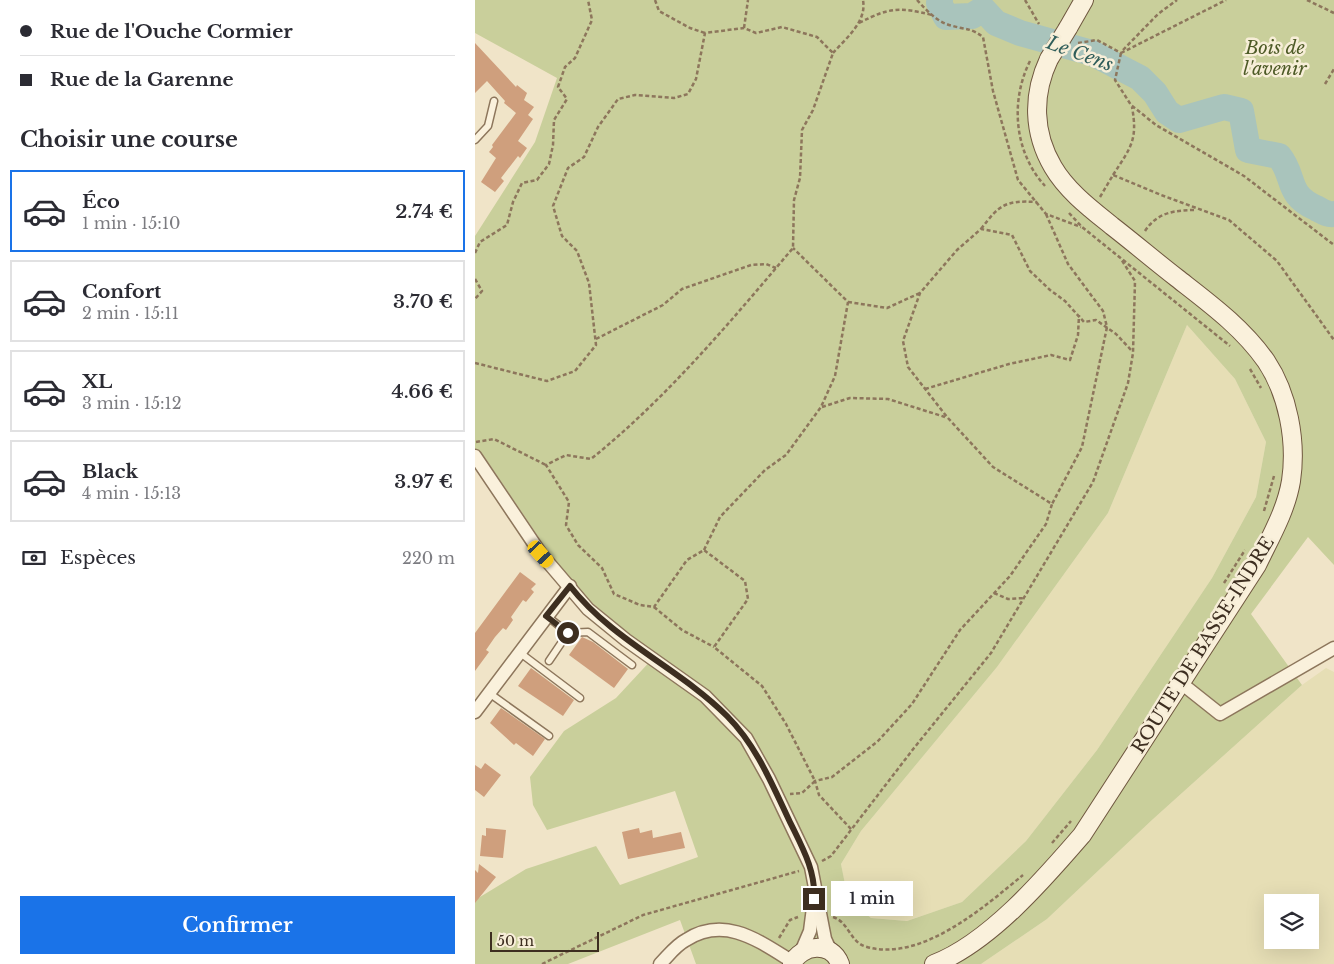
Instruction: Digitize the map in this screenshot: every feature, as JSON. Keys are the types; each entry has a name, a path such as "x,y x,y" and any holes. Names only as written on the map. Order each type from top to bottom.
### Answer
{"main road":[{"name":"ROUTE DE BASSE-INDRE","path":"934,964 967,946 997,922 1049,873 1082,835 1257,565 1278,522 1291,480 1293,448 1287,411 1280,387 1266,361 1246,336 1221,312 1076,196 1054,169 1040,141 1036,113 1039,86 1049,59 1069,36 1084,0"},
{"path":"795,959 816,948 841,960"}],"street":[{"path":"475,456 541,554 596,615 626,640 705,696 728,717 746,738 777,796 811,867 817,915 825,939 841,960"},
{"path":"475,712 570,586"},
{"path":"1181,684 1219,714 1334,648"},
{"path":"660,964 685,940 714,929 730,929 745,933 774,950 795,959 817,915"}],"lane":[{"path":"475,140 488,126 494,100"},
{"path":"546,616 568,633 588,632 632,665"},
{"path":"549,660 568,633"},
{"path":"519,652 580,698"},
{"path":"489,693 549,736"}],"path":[{"path":"475,253 480,242 507,226 513,202 522,183 537,180 549,164 553,145 553,120 567,99 558,87 565,67 575,58 592,20 588,0"},
{"path":"655,0 659,11 690,28 705,33 744,28 756,33 782,27 817,37 833,53"},
{"path":"744,28 748,0"},
{"path":"859,24 864,6 863,0"},
{"path":"777,796 802,792 815,781 832,776 878,741 912,704 959,630 1010,576 1046,524 1052,504 1082,446 1107,327 1103,311 1068,264 1046,214 1018,180 993,91 983,37 973,29 951,26 932,15 917,0"},
{"path":"1025,0 1039,24"},
{"path":"1177,0 1158,14 1121,53 1115,80 1131,105 1156,125 1245,176 1334,245"},
{"path":"1121,53 1226,0"},
{"path":"1307,0 1334,13"},
{"path":"546,465 566,455 591,460 626,432 793,248 794,200 800,178 803,130 813,110 833,53 859,24 878,14 902,8 932,15"},
{"path":"475,364 547,381 575,371 596,345 589,283 577,251 562,236 553,206 568,168 584,157 598,127 619,100 635,95 674,98 688,94 696,79 705,33"},
{"path":"1069,36 1097,40 1121,53"},
{"path":"1030,61 1021,78 1017,97 1017,120 1028,160 1037,177 1050,191"},
{"path":"1325,84 1334,69"},
{"path":"1100,197 1131,148 1136,129 1131,105"},
{"path":"1113,175 1229,220 1277,261 1334,340"},
{"path":"1037,202 1014,201 996,209 981,230 957,250 920,293 903,341 908,367 947,417 993,467 1052,504"},
{"path":"1137,246 1149,225 1160,216 1174,210 1200,210"},
{"path":"1068,212 1082,227 1236,351"},
{"path":"1046,214 1082,227"},
{"path":"981,230 1012,235 1030,271 1079,315 1084,322 1096,320 1128,344 1133,353"},
{"path":"793,248 849,302 887,308 920,293"},
{"path":"542,964 643,915 811,867 831,856 991,652 1093,482 1128,384 1133,353 1135,281 1120,257"},
{"path":"596,339 663,305 682,289 751,264 766,264 776,268"},
{"path":"475,279 481,291 475,299"},
{"path":"654,607 687,560 704,550 720,518 765,470 786,455 821,407 835,376 849,302"},
{"path":"925,389 1009,364 1051,355 1070,360 1078,335 1079,315"},
{"path":"1247,363 1261,389"},
{"path":"821,407 850,398 888,399 947,417"},
{"path":"475,442 494,439 546,465 569,502 566,525 578,545 602,568 614,594 640,605 654,607 682,630 714,647 762,686 786,724 815,781 819,795 851,829"},
{"path":"1263,512 1276,470"},
{"path":"1222,588 1248,545"},
{"path":"704,550 745,581 747,599 714,647"},
{"path":"994,593 1008,599 1025,598"},
{"path":"1048,848 1077,813"},
{"path":"795,862 800,880"},
{"path":"774,950 785,926 790,920 817,915 836,918 845,925 853,939 866,947 887,949 926,942 982,909 1030,869"},
{"path":"799,917 800,908"}],"shaded area":[{"path":"1187,325 1235,379 1266,442 1256,497 1212,578 1097,750 1026,841 962,902 907,921 871,918 848,900 841,864 861,831 997,667 1108,513"},
{"path":"1326,668 1334,672 1334,964 981,964 1047,919 1152,820 1302,685"}],"green space":[{"name":"Bois de l'avenir","path":"475,0 1334,0 1334,565 1308,537 1251,614 1302,685 1152,820 1047,919 981,964 696,964 680,920 568,964 475,964 475,900 526,869 596,846 620,885 698,857 675,791 547,830 533,805 530,777 564,731 616,698 655,656 571,585 481,452 475,454 475,236 535,142 557,78 475,33","holes":["1187,325 1235,379 1266,442 1256,497 1212,578 1097,750 1026,841 962,902 907,921 871,918 848,899 841,864 861,831 997,667 1108,513"]}],"building":[{"path":"475,43 516,87 517,85 527,93 524,100 534,107 528,115 533,119 518,141 527,148 520,158 518,156 501,178 504,181 495,192 481,182 496,158 489,152 493,147 492,145 516,113 504,103 505,101 487,81 475,93"},
{"path":"520,572 536,584 531,589 534,592 526,602 523,600 511,617 513,620 506,630 503,628 495,637 486,650 489,652 475,671 475,633"},
{"path":"582,637 593,642 628,669 614,688 569,655"},
{"path":"531,668 574,700 563,716 518,686"},
{"path":"501,708 545,739 533,756 516,743 514,745 490,723"},
{"path":"485,763 501,775 484,797 475,790 475,765 481,769"},
{"path":"486,828 506,830 503,858 480,856 482,835 486,836"},
{"path":"639,828 640,833 652,830 653,838 681,832 685,848 628,859 622,832"},
{"path":"479,864 496,877 475,903 475,870 478,873"}],"waterway":[{"name":"Le Cens","path":"940,0 939,3 946,17 972,16 983,9 996,23 1020,33 1092,53 1140,78 1155,93 1167,112 1179,120 1224,107 1241,111 1248,150 1279,156 1288,171 1295,191 1300,197 1306,203 1329,214 1334,214"}],"route":[{"path":"568,633 546,616 570,586 588,609 626,640 705,696 728,717 746,738 769,779 811,867 815,888 814,899"}]}
